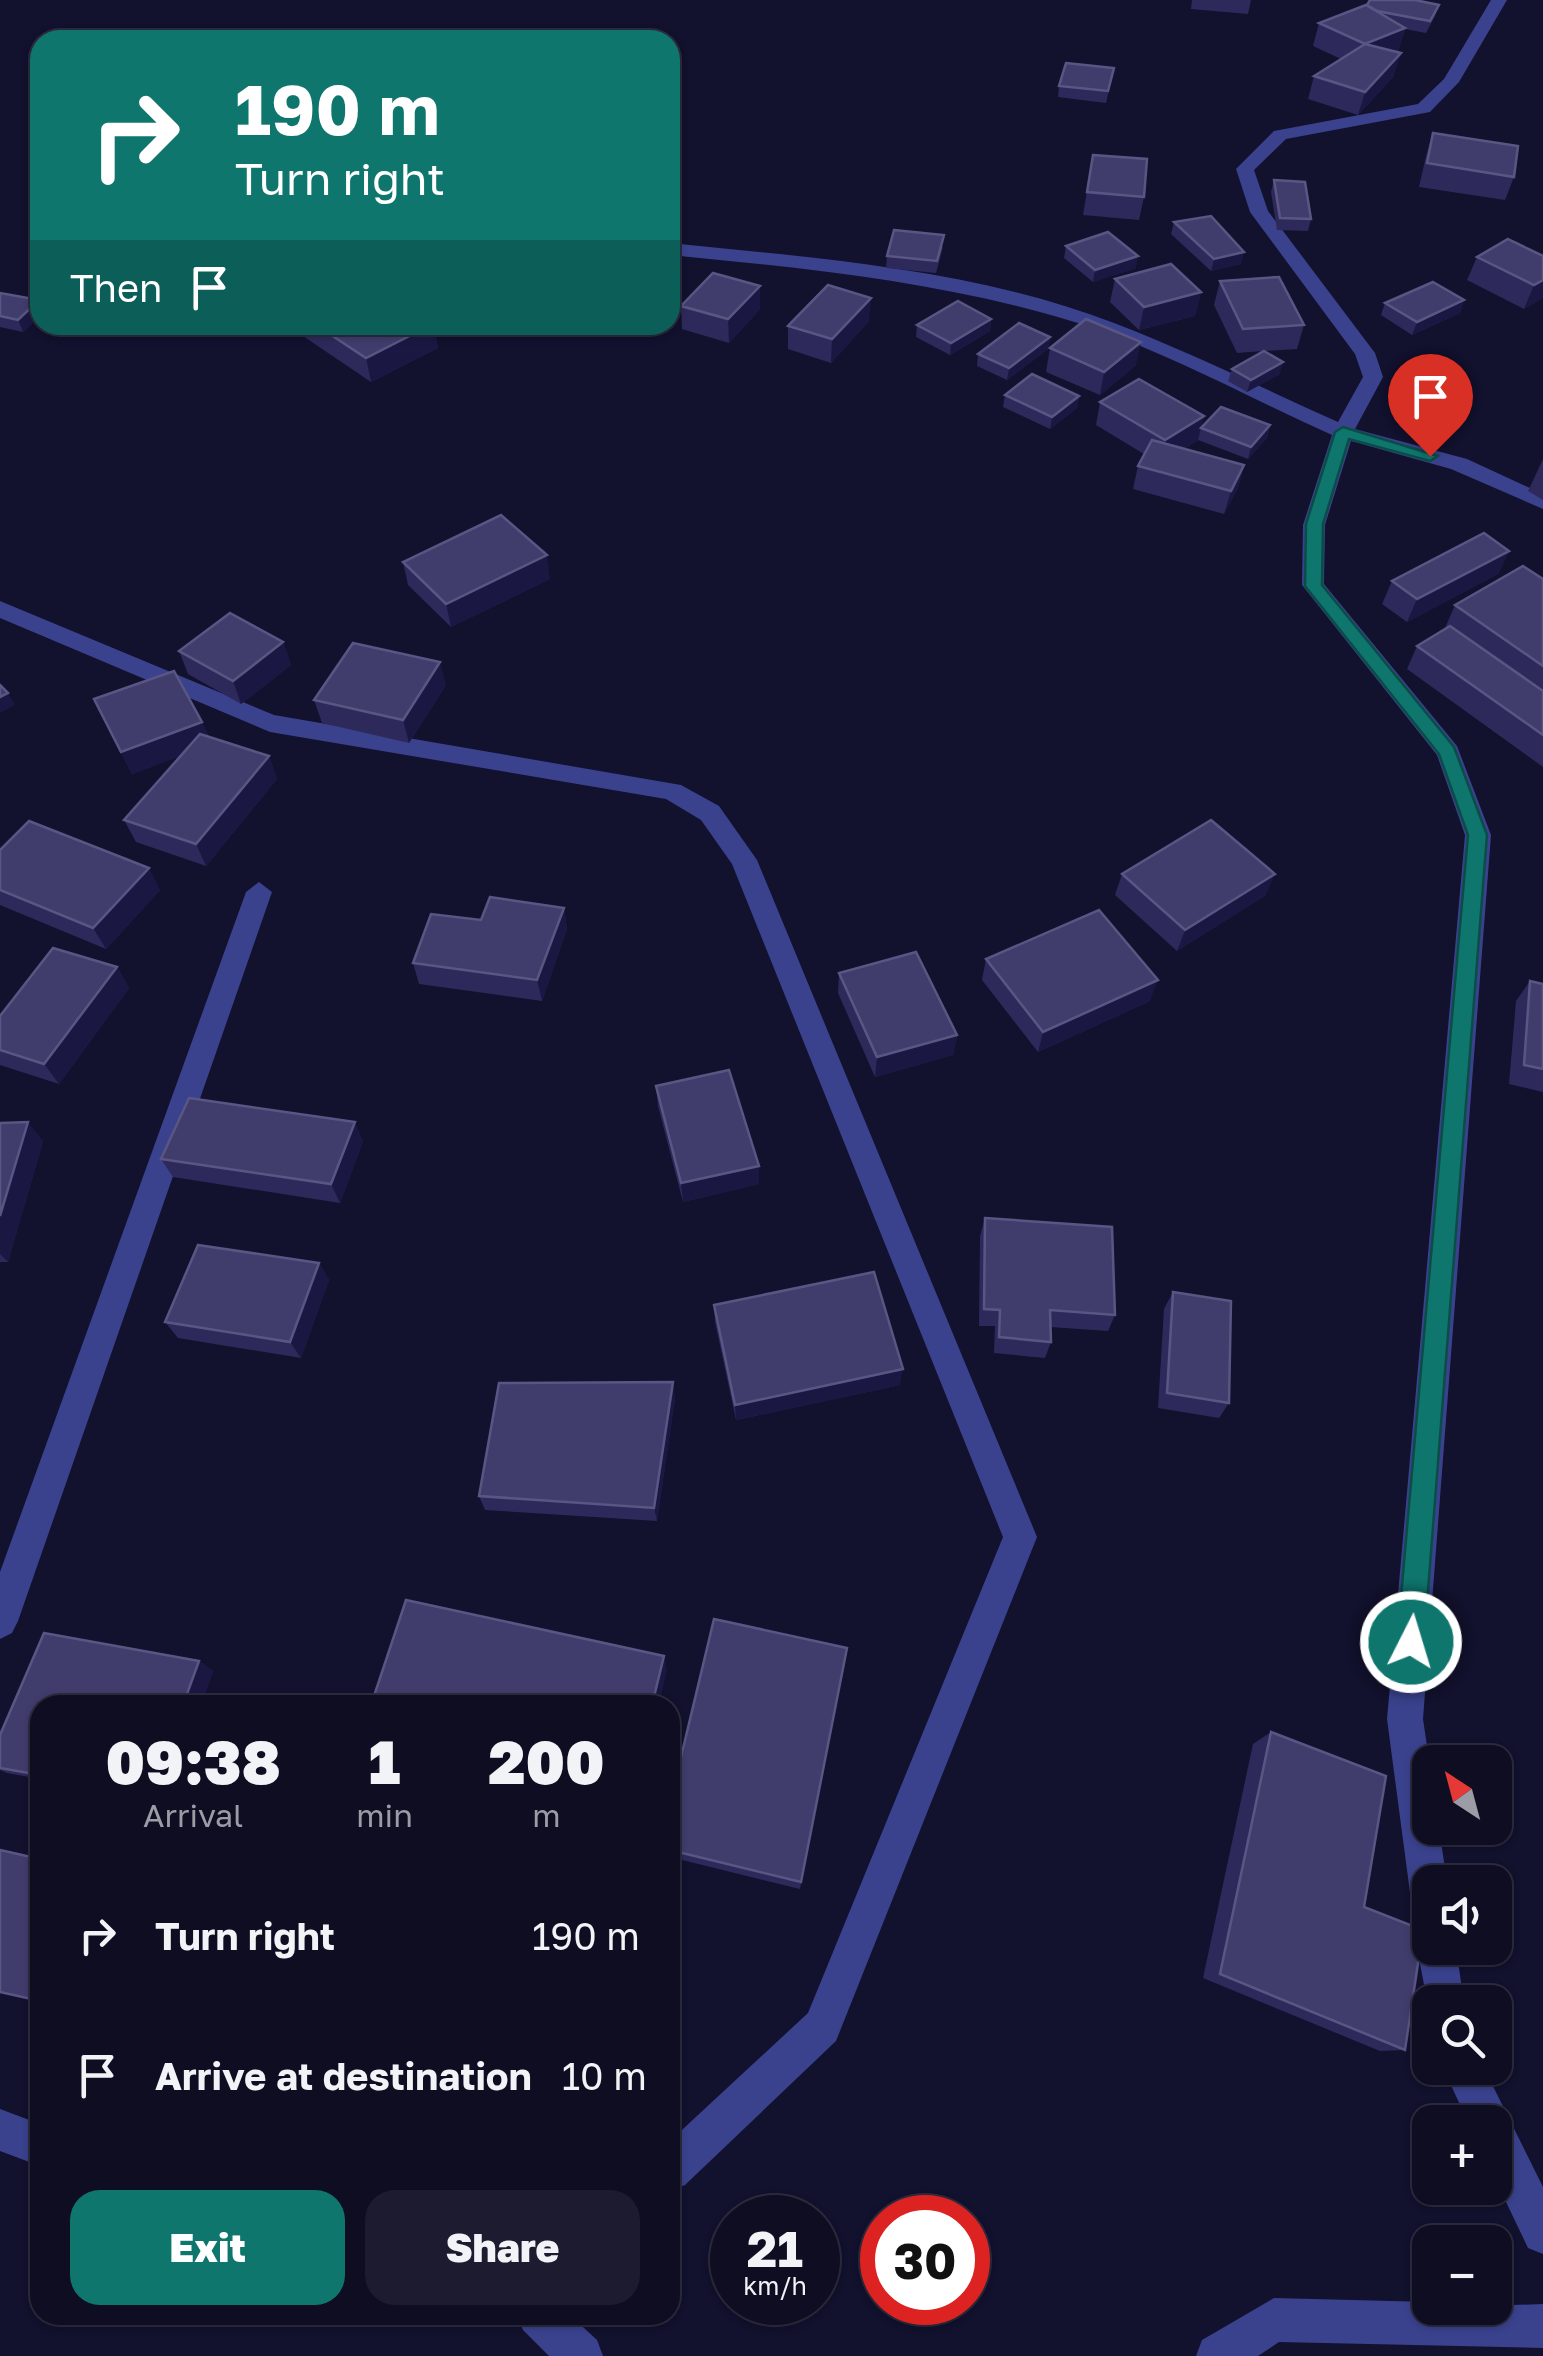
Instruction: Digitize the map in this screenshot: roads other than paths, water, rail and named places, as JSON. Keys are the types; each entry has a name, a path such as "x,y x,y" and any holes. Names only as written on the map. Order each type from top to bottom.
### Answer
{"street":[{"path":"1425,1865 1404,1719 1478,835 1448,752 1314,586 1314,524 1343,432 1373,377 1366,353 1260,212 1245,169 1280,135 1424,108 1451,82 1499,0"},
{"path":"680,250 834,265 994,294 1105,326 1343,432 1459,464 1543,502"},
{"path":"0,609 270,723 672,792 710,814 744,860 1020,1537 822,2027 680,2161"},
{"path":"0,1621 259,892"},
{"path":"0,2130 30,2141"},
{"path":"1512,2169 1543,2233"},
{"path":"1218,2356 1274,2320 1543,2326"},
{"path":"549,2325 582,2356"}]}
